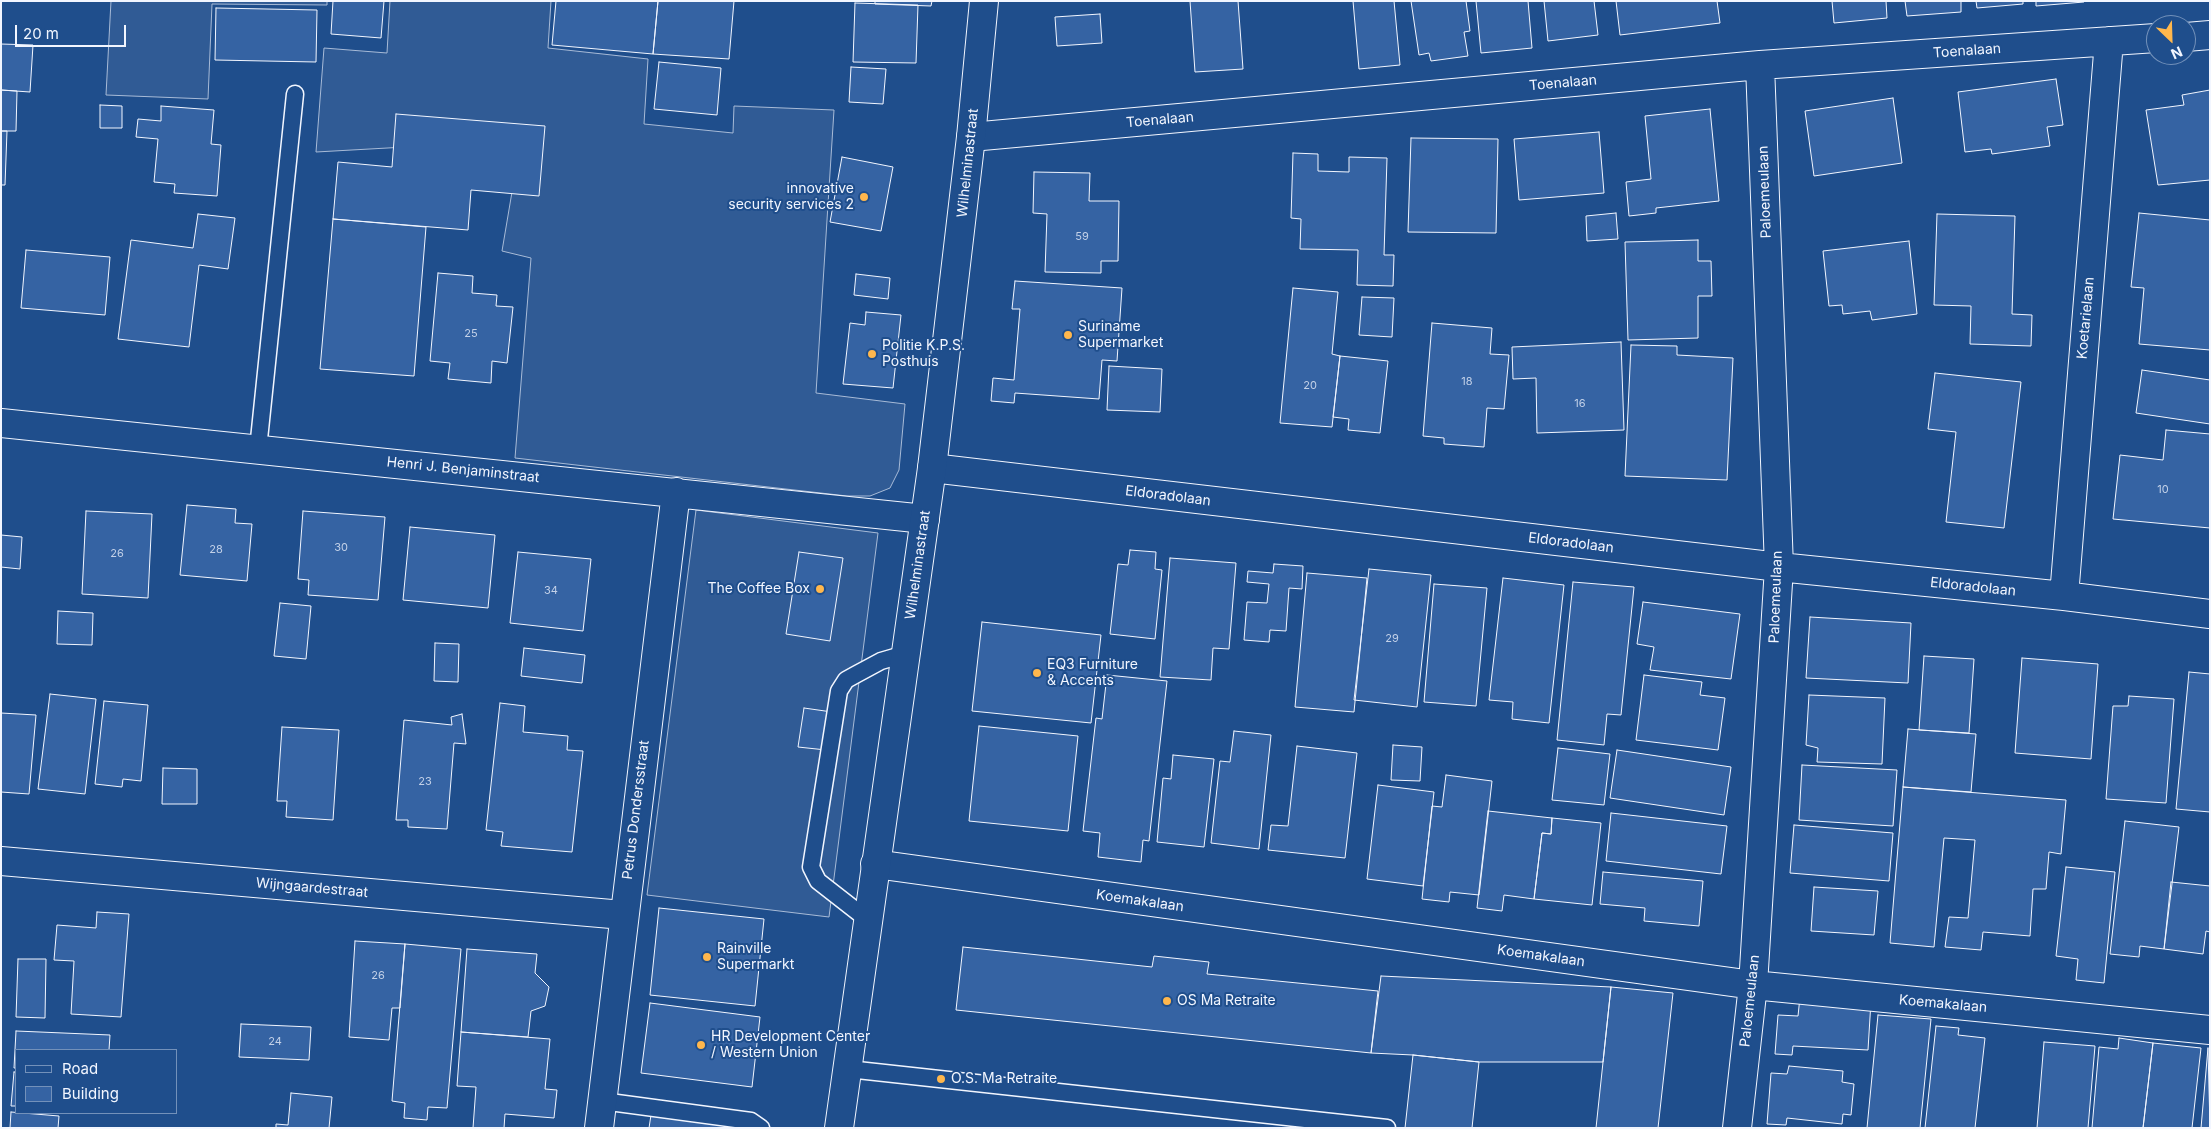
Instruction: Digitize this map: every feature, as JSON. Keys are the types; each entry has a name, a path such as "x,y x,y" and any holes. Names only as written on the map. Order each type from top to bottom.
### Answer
{"street":[{"name":"Wilhelminastraat","path":"839,1128 932,468 972,137 984,1"},
{"path":"2196,37 2210,36"},
{"name":"Toenalaan","path":"972,137 1760,65 2146,39"},
{"name":"Koetarielaan","path":"2064,596 2109,41"},
{"name":"Paloemeulaan","path":"1737,1128 1753,985 1779,567 1760,65"},
{"name":"Henri J. Benjaminstraat","path":"1,423 925,519"},
{"name":"Eldoradolaan","path":"932,468 1779,567 2064,596 2210,614"},
{"name":"Petrus Dondersstraat","path":"600,1115 676,492"},
{"name":"Wijngaardestraat","path":"1,861 623,915"},
{"name":"Koemakalaan","path":"875,864 1753,985 2210,1030"}],"lane":[{"path":"258,449 295,94"},
{"path":"868,920 818,881 811,867 839,691 846,680 855,674 881,661 905,654"},
{"path":"848,1069 1387,1128"},
{"path":"600,1115 751,1121 761,1128"}],"shaded area":[{"path":"111,1 327,1 327,5 212,4 208,99 106,95"},
{"path":"390,1 551,1 548,48 648,59 644,124 733,133 734,106 834,110 816,393 905,404 899,470 890,488 870,496 847,496 515,458 531,258 502,251 513,186 459,144 316,152 324,48 387,53"},
{"path":"696,510 878,533 829,917 647,895"}],"building":[{"path":"333,1 384,1 381,38 331,34"},
{"path":"556,1 658,1 653,54 552,45"},
{"path":"658,1 734,1 729,59 653,54"},
{"path":"875,1 932,1 931,6 875,4"},
{"path":"1190,1 1238,1 1243,69 1195,72"},
{"path":"1353,1 1394,1 1400,65 1359,69"},
{"path":"1411,1 1466,1 1470,31 1464,32 1468,56 1431,61 1429,53 1419,55"},
{"path":"1476,1 1528,1 1532,48 1481,53"},
{"path":"1544,1 1594,1 1598,35 1548,41"},
{"path":"1616,1 1717,1 1720,23 1620,35"},
{"path":"1832,1 1886,1 1887,18 1834,23"},
{"path":"1905,1 1961,1 1961,12 1907,16"},
{"path":"1976,1 2023,1 2023,4 1977,8"},
{"path":"2036,1 2084,1 2084,2 2036,6"},
{"path":"855,3 918,5 916,63 853,62"},
{"path":"216,8 317,10 316,62 215,60"},
{"path":"1100,14 1102,43 1057,46 1055,17"},
{"path":"1,44 33,45 30,92 1,90"},
{"path":"659,62 721,68 717,115 654,109"},
{"path":"851,67 886,69 883,104 849,102"},
{"path":"2056,79 2063,125 2047,127 2050,146 1992,154 1991,149 1965,152 1958,92"},
{"path":"1,90 17,91 16,131 1,131"},
{"path":"2210,90 2210,180 2158,185 2146,110 2184,105 2182,95"},
{"path":"1893,98 1902,163 1814,176 1805,111"},
{"path":"100,105 122,106 122,128 100,128"},
{"path":"161,106 214,110 211,144 221,145 217,196 174,193 175,184 154,182 158,139 136,137 138,119 161,121"},
{"path":"1710,109 1719,201 1656,208 1656,213 1629,216 1626,182 1651,179 1645,116"},
{"path":"396,114 545,126 539,196 471,190 468,230 333,219 338,162 392,167"},
{"path":"1,131 7,131 5,185 1,185"},
{"path":"1599,132 1604,193 1519,200 1514,139"},
{"path":"1411,138 1498,139 1496,233 1408,232"},
{"path":"1293,153 1318,154 1318,171 1349,172 1349,157 1387,158 1384,255 1394,255 1393,286 1357,285 1358,250 1300,249 1301,219 1291,218"},
{"path":"842,157 893,167 881,231 830,222"},
{"path":"1034,172 1090,173 1089,201 1119,201 1118,261 1101,261 1101,273 1045,272 1047,214 1033,213"},
{"path":"1616,213 1618,239 1587,241 1586,216"},
{"path":"2139,213 2210,220 2210,350 2139,344 2144,288 2131,287"},
{"path":"198,214 235,218 228,269 199,265 189,347 118,339 131,240 193,248"},
{"path":"1937,214 2015,216 2012,314 2032,315 2031,346 1970,344 1971,306 1934,305"},
{"path":"333,219 426,227 414,376 320,369"},
{"path":"1698,240 1698,261 1711,261 1712,296 1698,296 1698,338 1628,340 1625,242"},
{"path":"1909,241 1917,314 1872,320 1870,311 1843,314 1842,305 1829,306 1823,251"},
{"path":"26,250 110,257 105,315 21,308"},
{"path":"438,273 473,276 472,293 497,295 496,306 513,307 507,363 492,361 491,383 448,379 450,363 430,361"},
{"path":"856,274 890,278 888,299 854,295"},
{"name":"Suriname Supermarket","path":"1015,281 1122,288 1117,361 1102,360 1099,399 1015,393 1014,403 991,401 993,378 1014,380 1020,309 1012,309"},
{"path":"1293,288 1338,292 1332,354 1340,356 1332,427 1280,423"},
{"path":"1362,297 1394,298 1392,337 1359,335"},
{"name":"Politie K.P.S. Posthuis","path":"866,312 901,315 893,388 843,384 850,323 865,325"},
{"path":"1432,323 1492,328 1490,354 1509,355 1504,409 1487,408 1484,447 1444,444 1444,438 1423,436"},
{"path":"1621,342 1624,430 1537,433 1536,378 1513,379 1512,347"},
{"path":"1631,345 1677,346 1677,355 1733,358 1727,480 1625,476"},
{"path":"1340,356 1388,361 1380,433 1348,430 1349,419 1333,417"},
{"path":"1109,366 1162,369 1160,412 1107,410"},
{"path":"2142,370 2210,380 2210,424 2136,413"},
{"path":"1935,373 2021,382 2004,528 1946,522 1956,432 1928,429"},
{"path":"2166,430 2210,434 2210,528 2113,519 2120,455 2163,460"},
{"path":"187,505 236,509 235,523 252,524 247,581 180,575"},
{"path":"86,511 152,514 148,598 82,594"},
{"path":"303,511 385,517 378,600 308,595 309,580 298,579"},
{"path":"410,527 495,535 488,608 403,600"},
{"path":"1,535 22,537 20,569 1,567"},
{"path":"1130,550 1156,552 1155,569 1162,570 1155,639 1110,634 1118,564 1128,565"},
{"path":"518,552 591,559 583,631 510,623"},
{"path":"799,552 843,558 830,641 786,634"},
{"path":"1170,558 1236,563 1229,649 1213,648 1211,680 1160,677"},
{"path":"1274,564 1303,566 1302,589 1289,588 1286,631 1270,630 1269,642 1244,640 1247,602 1267,603 1269,584 1247,582 1248,571 1273,573"},
{"path":"1369,569 1431,575 1417,707 1354,700"},
{"path":"1307,573 1367,578 1354,712 1295,707"},
{"path":"1503,578 1564,585 1549,723 1512,719 1513,702 1489,700"},
{"path":"1573,582 1634,587 1621,715 1607,714 1604,745 1557,740"},
{"path":"1434,584 1487,588 1476,706 1424,702"},
{"path":"1643,602 1740,614 1731,679 1650,670 1654,647 1637,644"},
{"path":"280,603 311,606 306,659 274,656"},
{"path":"58,611 93,613 92,645 57,644"},
{"path":"1810,617 1911,623 1908,683 1806,678"},
{"name":"EQ3 Furniture & Accents","path":"982,622 1101,635 1091,723 972,711"},
{"path":"435,643 459,644 458,682 434,681"},
{"path":"524,648 585,655 582,683 521,676"},
{"path":"1924,656 1974,659 1969,733 1919,730"},
{"path":"2022,658 2098,664 2091,759 2015,753"},
{"path":"2189,672 2210,674 2210,812 2176,809"},
{"path":"1107,675 1167,681 1149,841 1143,840 1141,862 1098,857 1100,833 1083,831 1096,718 1102,719"},
{"path":"1644,675 1702,682 1700,695 1725,698 1718,750 1636,740"},
{"path":"50,694 96,699 85,794 38,789"},
{"path":"1809,695 1885,698 1882,764 1817,762 1818,748 1806,745"},
{"path":"2129,696 2174,699 2166,803 2106,799 2113,706 2128,706"},
{"path":"104,701 148,705 141,781 123,779 122,787 95,784"},
{"path":"500,703 525,706 523,732 568,736 567,750 583,751 572,852 501,846 503,832 486,830"},
{"path":"804,708 832,712 826,750 798,747"},
{"path":"1,713 36,715 29,794 1,792"},
{"path":"462,714 466,744 454,743 447,829 408,827 408,820 396,820 404,720 452,725 451,717"},
{"path":"979,726 1078,736 1068,831 969,821"},
{"path":"282,727 339,730 333,820 286,817 287,801 277,801"},
{"path":"1908,729 1976,734 1971,792 1903,787"},
{"path":"1234,731 1271,735 1259,849 1211,843 1220,761 1230,762"},
{"path":"1393,745 1422,747 1420,781 1391,780"},
{"path":"1297,746 1357,753 1345,858 1268,850 1271,825 1288,826"},
{"path":"1558,748 1610,754 1604,805 1552,800"},
{"path":"1617,750 1731,767 1724,815 1610,798"},
{"path":"1173,755 1214,759 1204,847 1157,842 1163,778 1171,779"},
{"path":"1802,765 1897,770 1893,826 1799,820"},
{"path":"163,768 197,769 197,804 162,804"},
{"path":"1446,775 1492,781 1479,895 1450,892 1449,902 1422,899 1432,806 1442,807"},
{"path":"1378,785 1434,792 1423,886 1367,879"},
{"path":"1903,787 2066,800 2061,854 2049,852 2046,889 2033,889 2030,936 1983,932 1981,950 1945,947 1949,917 1968,918 1975,840 1944,838 1934,947 1890,943"},
{"path":"1488,811 1552,818 1551,834 1542,833 1534,899 1504,895 1502,911 1477,908"},
{"path":"1611,813 1727,826 1721,874 1606,861"},
{"path":"1552,818 1601,823 1592,905 1534,899 1542,833 1551,834"},
{"path":"2125,821 2179,827 2164,949 2140,946 2139,957 2110,954"},
{"path":"1794,825 1893,833 1889,881 1790,873"},
{"path":"2066,867 2115,872 2104,983 2076,980 2078,959 2056,956"},
{"path":"1603,872 1703,881 1699,926 1644,921 1645,908 1600,904"},
{"path":"2171,882 2210,886 2210,932 2206,931 2203,954 2164,949"},
{"path":"1814,887 1878,891 1874,935 1811,931"},
{"name":"Rainville Supermarkt","path":"659,908 764,919 755,1006 650,995"},
{"path":"97,912 129,914 121,1017 71,1014 74,961 54,960 57,925 96,928"},
{"path":"355,941 405,944 400,1008 392,1008 389,1040 349,1037"},
{"path":"405,944 461,949 447,1108 428,1107 427,1120 404,1118 405,1103 392,1101"},
{"name":"OS Ma Retraite","path":"963,947 1152,967 1154,956 1209,962 1207,974 1378,991 1371,1053 956,1010"},
{"path":"467,949 537,954 535,973 549,987 545,1006 531,1011 528,1037 461,1032"},
{"path":"18,959 46,959 45,1018 16,1017"},
{"path":"1381,976 1611,987 1603,1062 1479,1062 1371,1053"},
{"path":"1611,987 1673,993 1658,1128 1596,1128"},
{"path":"1800,997 1871,1001 1868,1050 1793,1046 1792,1055 1775,1054 1778,1015 1798,1016"},
{"name":"HR Development Center / Western Union","path":"650,1003 760,1017 752,1087 641,1073"},
{"path":"1878,1015 1931,1019 1920,1128 1867,1128"},
{"path":"241,1024 311,1027 309,1060 239,1057"},
{"path":"1936,1026 1959,1028 1958,1035 1985,1038 1975,1128 1925,1128"},
{"path":"16,1031 110,1035 109,1049 15,1049"},
{"path":"461,1032 550,1039 545,1089 557,1090 554,1118 505,1114 504,1128 473,1128 476,1087 457,1086"},
{"path":"2119,1038 2153,1043 2143,1128 2092,1128 2099,1047 2118,1049"},
{"path":"2044,1042 2095,1046 2088,1128 2037,1128"},
{"path":"2153,1043 2201,1048 2192,1128 2143,1128"},
{"path":"2208,1048 2210,1128 2201,1128"},
{"path":"1413,1055 1479,1062 1472,1128 1405,1128"},
{"path":"1789,1066 1843,1071 1842,1082 1854,1084 1851,1115 1843,1114 1842,1124 1787,1118 1786,1125 1767,1124 1771,1073 1787,1074"},
{"path":"14,1072 15,1072 15,1106 11,1106"},
{"path":"291,1093 332,1097 329,1128 276,1128 276,1124 288,1125"},
{"path":"11,1112 15,1114 59,1116 58,1128 10,1128"},
{"path":"651,1115 728,1123 727,1128 649,1128"}],"place":[{"name":"innovative security services 2","path":"864,197"},
{"name":"Suriname Supermarket","path":"1068,335"},
{"name":"Politie K.P.S. Posthuis","path":"872,354"},
{"name":"The Coffee Box","path":"820,589"},
{"name":"EQ3 Furniture & Accents","path":"1037,673"},
{"name":"Rainville Supermarkt","path":"707,957"},
{"name":"OS Ma Retraite","path":"1167,1001"},
{"name":"HR Development Center / Western Union","path":"701,1045"},
{"name":"O.S. Ma Retraite","path":"941,1079"}]}
